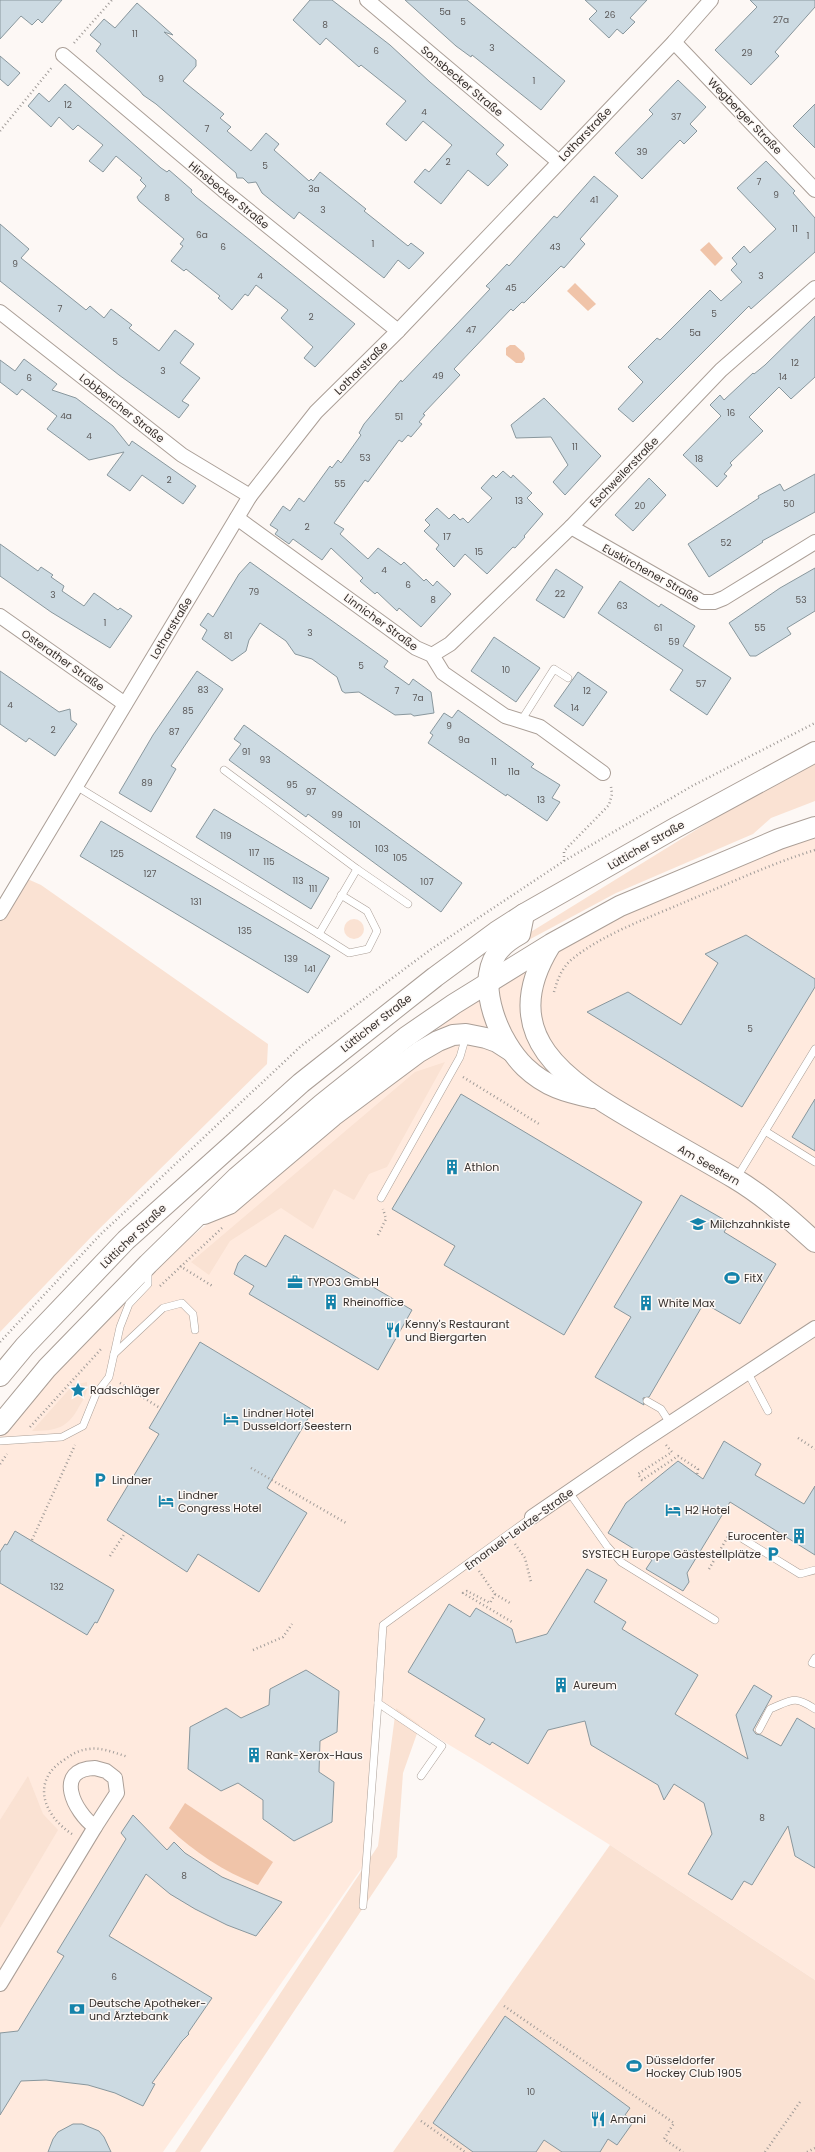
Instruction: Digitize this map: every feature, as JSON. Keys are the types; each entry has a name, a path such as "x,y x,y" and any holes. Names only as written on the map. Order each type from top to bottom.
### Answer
{"main road":[{"name":"Lütticher Straße","path":"0,1376 26,1346 126,1240 301,1083 435,977 496,932 524,914 675,828 815,752"},
{"path":"0,1425 47,1368 236,1176 322,1104 406,1037 551,944 620,906 779,839 815,827"},
{"path":"524,914 520,934 504,944 496,954 491,966 490,983 492,1010 499,1031 511,1051 526,1068 561,1091 596,1099"},
{"path":"551,944 541,961 530,998 531,1020 540,1045 552,1062 596,1099"},
{"path":"194,1218 229,1204 333,1116 419,1052 438,1041 452,1035 466,1034 497,1042 511,1051"},
{"name":"Am Seestern","path":"596,1099 736,1179 783,1213 815,1242"}],"street":[{"name":"Sonsbecker Straße","path":"367,0 559,162"},
{"name":"Lotharstraße","path":"0,913 250,496 316,412 398,332 674,42 711,0"},
{"name":"Wegberger Straße","path":"674,42 815,190"},
{"name":"Hinsbecker Straße","path":"63,55 223,190 398,332"},
{"name":"Eschweilerstraße","path":"432,655 450,644 571,527 721,370 815,288"},
{"name":"Lobbericher Straße","path":"0,312 182,455 250,496"},
{"name":"Linnicher Straße","path":"237,518 416,648 432,655"},
{"name":"Euskirchener Straße","path":"571,527 702,602 714,602 724,598 815,542"},
{"name":"Osterather Straße","path":"0,616 125,704"},
{"path":"432,655 443,673 505,716 540,727 603,773"},
{"name":"Emanuel-Leutze-Straße","path":"532,1517 670,1423 815,1328"},
{"path":"0,1984 95,1828"}],"lane":[{"path":"521,720 554,669 568,678"},
{"path":"224,770 357,869 408,904"},
{"path":"76,786 349,953 368,949 377,931 367,911 342,895"},
{"path":"319,934 357,869"},
{"path":"381,1198 460,1058 466,1034"},
{"path":"736,1179 815,1049"},
{"path":"765,1131 815,1162"},
{"path":"0,1441 62,1437 83,1426 96,1394 109,1377 120,1327 129,1304 148,1284 148,1264"},
{"path":"114,1354 163,1308 182,1303 193,1314 195,1330"},
{"path":"748,1373 768,1411"},
{"path":"647,1401 661,1409 670,1423"},
{"path":"569,1492 607,1546 621,1562 715,1620"},
{"name":"Emanuel-Leutze-Straße","path":"363,1906 383,1625 473,1562 507,1534 532,1517"},
{"path":"742,1539 800,1574 815,1570"},
{"path":"815,1658 812,1663 815,1664"},
{"path":"759,1730 770,1709 793,1700 801,1700 815,1709"},
{"path":"378,1703 442,1746 421,1776"}],"path":[{"path":"564,861 564,851 608,805 612,794 610,782 603,773"},
{"path":"530,998 553,994 559,976 570,961 598,943 642,920 785,860 815,850"},
{"path":"452,1070 539,1124"},
{"path":"378,1234 386,1219 381,1198"},
{"path":"158,1288 224,1226"},
{"path":"180,1266 214,1287"},
{"path":"0,1464 18,1439 120,1327"},
{"path":"109,1377 160,1408"},
{"path":"657,1432 672,1452 698,1469 697,1474"},
{"path":"798,1438 815,1449"},
{"path":"32,1540 72,1452"},
{"path":"672,1452 638,1474 642,1480 678,1456"},
{"path":"251,1468 346,1522"},
{"path":"710,1569 731,1532 742,1539"},
{"path":"110,1556 125,1533"},
{"path":"525,1558 531,1582"},
{"path":"473,1562 495,1594 510,1603"},
{"path":"495,1594 490,1603 467,1590 463,1593 512,1622"},
{"path":"253,1650 283,1637 292,1624"},
{"path":"65,1829 53,1819 47,1808 44,1792 46,1777 58,1763 78,1751 91,1749 103,1750 128,1757"},
{"path":"504,2006 674,2123 664,2139 683,2152"},
{"path":"765,2152 800,2102"},
{"path":"421,2121 465,2152"},
{"path":"807,2152 815,2148"}],"shaded area":[{"path":"709,242 723,258 715,266 700,250"},
{"path":"575,283 596,304 588,311 567,291"},
{"path":"510,345 515,345 524,353 525,359 522,363 516,363 506,355 506,348"},
{"path":"815,762 815,801 771,818 753,834 616,893 523,943 521,938 725,812"},
{"path":"815,833 815,1980 610,1845 481,1764 376,1701 364,1865 163,2152 0,2152 0,1435 51,1375 148,1272 417,1054 454,1011 619,917"},
{"path":"23,877 41,885 268,1044 267,1064 93,1235 0,1332 0,916"},
{"path":"354,919 361,922 364,929 361,936 354,939 347,936 344,929 347,922"},
{"path":"445,1062 387,1167 369,1174 354,1200 334,1189 313,1229 281,1208 230,1241 209,1275 191,1262 415,1072"},
{"path":"87,1382 87,1392 85,1397 71,1419 61,1427 55,1429 32,1431 73,1385"},
{"path":"396,1708 420,1725 403,1773 397,1857 200,2152 175,2152 378,1846"},
{"path":"28,1776 43,1814 58,1830 0,1928 0,1820"},
{"path":"185,1803 273,1862 258,1885 222,1868 200,1854 169,1828"},
{"name":"Düsseldorfer Hockey Club 1905","path":"610,1845 815,1980 815,2152 393,2152"}],"building":[{"path":"0,0 62,0 42,23 38,19 32,25 21,16 0,39"},
{"path":"310,0 332,0 390,45 430,82 504,145 496,154 508,165 488,186 468,170 441,204 414,182 425,169 429,172 452,145 423,121 406,141 386,124 406,101 361,65 359,67 326,38 320,45 293,20"},
{"path":"405,0 467,0 565,81 541,110 472,55 471,57 456,46"},
{"path":"585,0 647,0 630,18 635,22 623,34 617,29 609,38 589,19 597,11"},
{"path":"750,0 815,0 815,7 775,52 779,56 751,85 715,50 757,7"},
{"path":"137,3 173,35 164,32 196,60 196,66 183,81 224,114 220,118 231,127 227,131 251,151 266,133 279,144 274,150 309,181 311,179 313,181 320,172 366,209 364,211 408,246 411,243 424,253 409,269 398,260 384,278 299,212 294,219 262,193 256,182 248,183 243,178 237,178 236,173 156,104 143,95 96,51 101,44 90,35 104,19 115,28"},
{"path":"0,56 20,73 8,86 0,79"},
{"path":"678,80 706,107 690,124 697,131 684,144 680,140 642,179 615,153 653,114 649,110"},
{"path":"65,84 161,168 167,172 169,170 192,190 191,192 196,197 355,324 315,367 304,358 313,347 281,318 288,310 256,285 248,296 245,294 232,310 218,298 220,296 186,269 184,271 171,261 183,246 180,244 184,239 139,201 137,197 146,186 140,180 142,178 116,156 103,172 89,161 103,145 78,125 73,130 59,117 51,127 28,106 39,93 49,102"},
{"path":"815,104 815,148 793,126"},
{"path":"766,161 795,191 793,193 815,218 815,252 751,309 749,306 633,422 618,409 643,382 628,367 657,338 660,340 710,290 721,301 742,282 731,270 737,264 732,258 744,246 750,253 776,229 737,188"},
{"path":"594,176 618,196 580,239 585,244 564,268 561,266 524,303 522,302 513,311 511,309 454,369 460,375 423,414 425,415 419,422 422,424 411,437 408,435 402,442 399,440 368,482 365,480 334,523 344,529 340,534 368,559 378,548 401,565 404,562 424,581 426,579 433,586 437,581 451,594 421,627 399,608 397,611 377,592 375,594 360,581 363,578 331,548 322,560 293,539 289,544 275,534 278,530 270,525 283,506 290,511 299,498 304,502 330,466 332,468 338,460 341,463 361,435 359,433 364,424 401,380 402,382 490,289 486,286 507,264 509,266 554,216 557,218"},
{"path":"0,224 29,249 21,258 86,310 90,306 104,318 111,309 132,325 129,328 159,351 175,330 194,344 180,363 200,378 182,401 189,405 179,418 119,375 0,281"},
{"path":"815,316 815,377 791,399 779,387 749,417 763,431 730,463 732,465 724,474 727,476 717,487 683,455 721,416 710,405 720,395 724,400 753,373 754,374 765,365"},
{"path":"24,359 57,384 52,390 76,398 113,426 129,446 132,441 196,486 183,504 142,475 130,491 107,475 124,452 89,460 47,429 57,416 22,389 17,395 0,382 0,360 15,371"},
{"path":"544,398 601,456 565,495 553,482 568,465 551,437 516,438 511,425"},
{"path":"503,471 511,478 513,475 532,493 527,498 543,514 515,548 513,547 487,574 465,554 454,567 436,549 439,545 424,531 430,525 425,520 437,508 449,519 454,514 460,520 463,518 468,523 492,498 481,488 493,475 496,478"},
{"path":"815,474 815,512 762,541 763,542 709,577 688,544 759,498 758,496 780,484 784,491"},
{"path":"649,478 666,495 633,531 615,515"},
{"path":"0,544 38,571 41,567 53,575 51,577 64,586 62,591 84,606 94,593 118,610 120,608 132,616 110,648 51,612 0,576"},
{"path":"250,562 388,661 384,667 409,685 413,679 431,692 434,713 414,716 411,714 395,715 359,692 345,693 342,691 337,677 312,659 295,654 286,641 260,623 249,640 246,651 232,661 202,639 207,630 200,625 208,613 213,617 239,574"},
{"path":"815,568 815,611 787,628 791,634 756,656 750,656 729,623 780,588"},
{"path":"556,569 583,587 564,618 536,600"},
{"path":"620,581 659,607 661,604 695,626 683,646 731,678 707,715 670,690 683,670 598,613"},
{"path":"494,637 540,668 516,702 471,671"},
{"path":"0,671 59,712 70,709 71,720 77,724 55,756 29,738 26,742 0,724"},
{"path":"197,671 223,689 171,766 176,769 151,812 119,793 153,735"},
{"path":"578,672 607,692 583,726 554,706"},
{"path":"458,710 534,764 531,767 560,785 552,798 560,802 547,821 507,794 506,796 428,743 433,735 430,733 444,713 452,718"},
{"path":"244,725 462,883 441,912 308,814 306,817 229,760 241,744 234,739"},
{"path":"214,809 329,878 311,909 196,837"},
{"path":"101,821 330,956 308,993 80,856"},
{"path":"746,935 815,979 815,987 742,1107 587,1012 628,992 681,1025 718,963 705,954"},
{"path":"461,1094 642,1202 564,1335 444,1265 455,1246 392,1209"},
{"path":"815,1099 815,1151 792,1137"},
{"name":"White Max","path":"681,1195 730,1223 724,1232 776,1264 740,1324 704,1303 649,1397 643,1398 644,1405 595,1377 631,1317 614,1307"},
{"name":"Rheinoffice","path":"285,1235 412,1310 378,1370 249,1294 254,1286 234,1274 238,1263 245,1255 266,1267"},
{"path":"200,1342 313,1410 267,1488 307,1513 259,1592 198,1554 187,1572 107,1520 159,1434 149,1428"},
{"name":"H2 Hotel","path":"724,1441 761,1464 755,1475 804,1504 815,1486 815,1555 730,1502 687,1573 689,1582 683,1591 646,1569 652,1560 608,1533 626,1503 678,1461 703,1479"},
{"path":"15,1531 114,1590 97,1623 95,1622 87,1635 0,1583 0,1552 5,1544 7,1545"},
{"name":"Aureum","path":"587,1569 607,1580 594,1602 626,1622 622,1629 698,1675 675,1714 748,1759 736,1715 754,1685 772,1696 753,1730 756,1734 761,1735 781,1746 797,1718 815,1729 815,1868 795,1856 788,1826 752,1885 744,1881 732,1900 688,1874 712,1834 704,1803 674,1784 664,1800 658,1785 591,1745 585,1721 548,1730 528,1764 492,1742 490,1745 475,1736 485,1719 408,1672 449,1604 470,1617 476,1608 512,1629 516,1643 547,1634"},
{"name":"Rank-Xerox-Haus","path":"306,1670 339,1691 337,1732 320,1741 319,1772 334,1782 332,1822 294,1841 263,1819 263,1800 238,1783 221,1791 188,1769 190,1727 226,1708 241,1718 269,1705 270,1689"},
{"path":"133,1815 167,1850 174,1842 185,1853 222,1877 282,1902 256,1936 227,1925 195,1909 170,1894 146,1874 109,1936 212,1998 188,2033 189,2034 182,2041 152,2083 155,2084 143,2106 115,2093 88,2085 46,2080 21,2081 0,2115 0,2033 18,2031 64,1956 57,1952 126,1839 121,1833"},
{"path":"505,2016 630,2108 625,2115 634,2121 617,2145 608,2139 600,2152 562,2152 544,2140 536,2152 473,2152 433,2123"},
{"path":"73,2124 82,2124 99,2131 104,2137 111,2152 48,2152 53,2139 58,2132"}],"place":[{"name":"Athlon","path":"452,1167"},
{"name":"Milchzahnkiste","path":"698,1224"},
{"name":"FitX","path":"732,1278"},
{"name":"TYPO3 GmbH","path":"295,1282"},
{"name":"Rheinoffice","path":"331,1302"},
{"name":"White Max","path":"646,1303"},
{"name":"Kenny's Restaurant und Biergarten","path":"393,1330"},
{"name":"Radschläger","path":"78,1390"},
{"name":"Lindner Hotel Dusseldorf Seestern","path":"231,1419"},
{"name":"Lindner","path":"100,1480"},
{"name":"Lindner Congress Hotel","path":"166,1501"},
{"name":"H2 Hotel","path":"673,1510"},
{"name":"Eurocenter","path":"799,1536"},
{"name":"SYSTECH Europe Gästestellplätze","path":"773,1554"},
{"name":"Aureum","path":"561,1685"},
{"name":"Rank-Xerox-Haus","path":"254,1755"},
{"name":"Deutsche Apotheker- und Ärztebank","path":"77,2009"},
{"name":"Düsseldorfer Hockey Club 1905","path":"634,2066"},
{"name":"Amani","path":"598,2119"}]}
